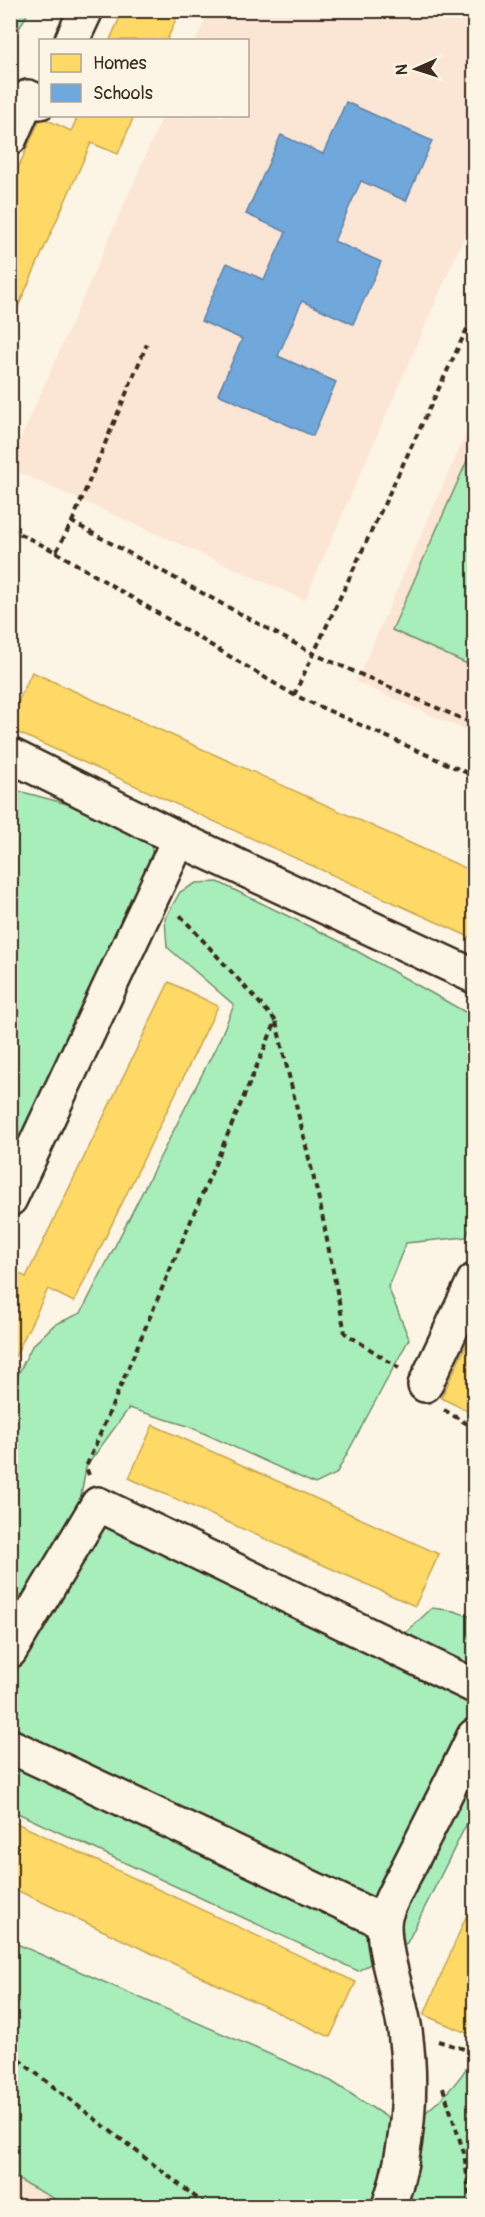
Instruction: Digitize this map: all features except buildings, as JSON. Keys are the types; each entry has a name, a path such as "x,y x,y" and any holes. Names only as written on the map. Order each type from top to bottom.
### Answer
{"lane":[{"path":"72,39 86,10"},
{"path":"10,138 28,97 39,102"},
{"path":"10,755 178,839 474,976"},
{"path":"10,1199 178,839"},
{"path":"425,1385 474,1281"},
{"path":"10,1651 98,1504 474,1686"},
{"path":"389,2206 400,2175 406,2129 408,2079 405,2031 384,1923 398,1886 474,1736"},
{"path":"10,1746 384,1923"}],"path":[{"path":"294,695 474,314"},
{"path":"56,552 72,522 147,344"},
{"path":"72,522 314,654 474,724"},
{"path":"10,530 56,552 294,695 474,776"},
{"path":"156,889 276,1021 320,1204 345,1333 425,1385"},
{"path":"98,1504 86,1467 276,1021"},
{"path":"10,2054 207,2206"},
{"path":"441,2081 464,2153 471,2206"}],"shaded area":[{"path":"209,11 474,11 474,214 305,600 11,469 11,461 163,117 249,117 249,39 196,39"},
{"path":"474,416 474,734 356,682"},
{"path":"11,2176 68,2206 11,2206"}],"green space":[{"path":"10,11 29,11 11,43"},
{"path":"474,445 474,667 392,630"},
{"path":"11,789 79,807 151,845 155,867 11,1160"},
{"path":"218,882 339,941 474,1017 474,1220 466,1237 406,1243 388,1287 409,1339 336,1474 315,1484 188,1426 129,1408 86,1467 80,1501 113,1529 382,1655 432,1608 454,1611 474,1618 474,1809 407,1943 358,1971 11,1810 10,1391 32,1346 54,1325 81,1313 219,1041 234,1005 167,947 165,919 180,892 196,883"},
{"path":"10,1941 331,2081 405,2129 453,2086 474,2054 474,2206 68,2206 11,2176"}]}
